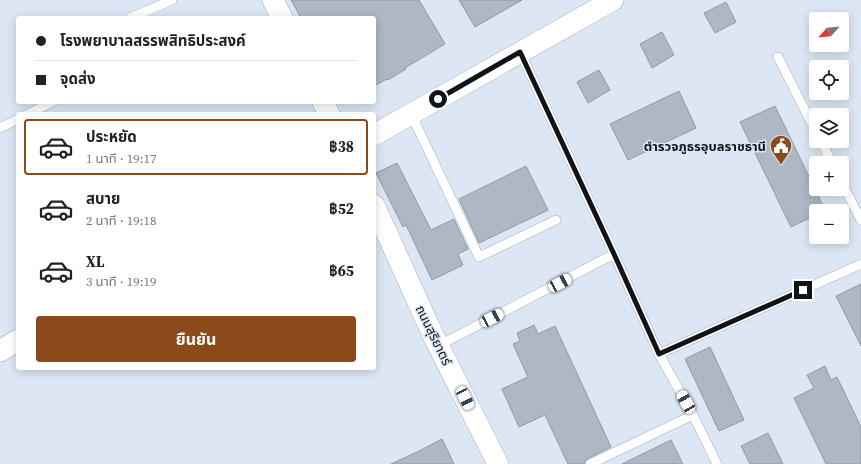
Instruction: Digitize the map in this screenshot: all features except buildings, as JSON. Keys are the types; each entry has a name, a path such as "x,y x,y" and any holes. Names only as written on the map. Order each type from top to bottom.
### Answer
{"street":[{"path":"273,0 281,16"},
{"path":"376,134 613,0"},
{"name":"ถนนสุริยาตร์","path":"376,209 438,346 498,464"},
{"path":"0,351 16,341"}],"lane":[{"path":"135,16 172,0"},
{"path":"520,52 659,354 693,414 716,464"},
{"path":"778,56 809,118"},
{"path":"32,112 48,104"},
{"path":"411,114 479,257 556,220"},
{"path":"0,128 16,120"},
{"path":"849,196 861,220"},
{"path":"438,346 614,254"},
{"path":"659,354 861,264"},
{"path":"590,464 693,414"}],"place":[{"name":"ตำรวจภูธรอุบลราชธานี","path":"781,166"}],"route":[{"path":"438,99 520,52 659,354 803,290"}]}
